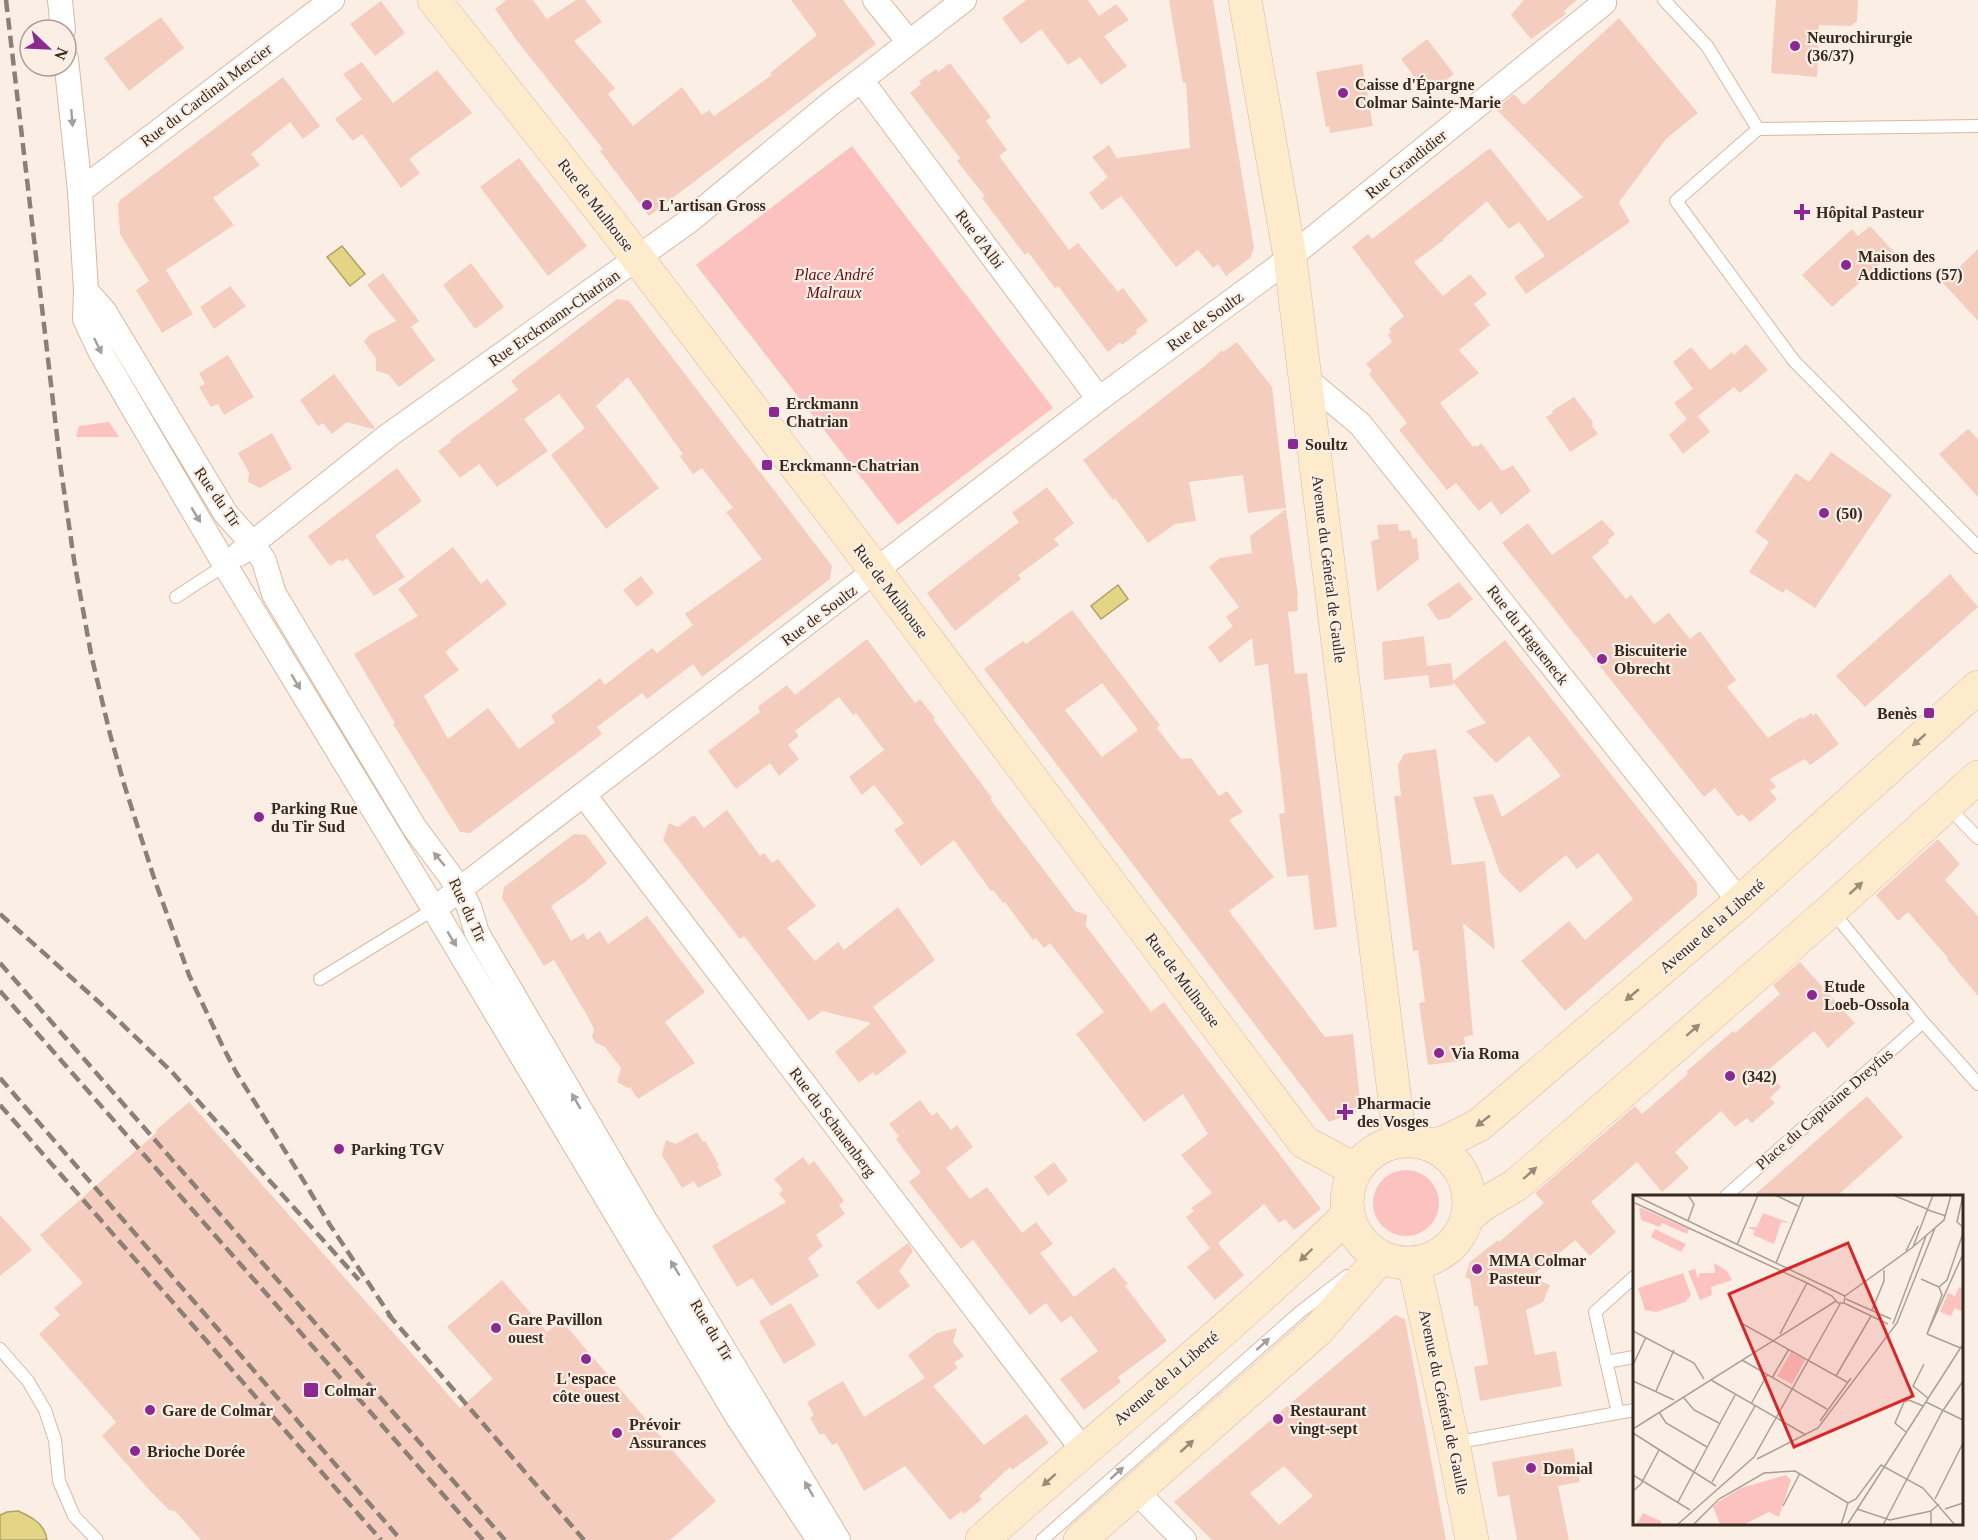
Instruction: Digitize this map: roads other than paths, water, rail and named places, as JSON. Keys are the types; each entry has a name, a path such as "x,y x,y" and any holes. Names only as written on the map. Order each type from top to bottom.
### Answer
{"main road":[{"name":"Rue de Mulhouse","path":"434,0 638,258 1304,1142 1356,1170"},
{"name":"Avenue du Général de Gaulle","path":"1245,0 1290,257 1400,1141"},
{"name":"Avenue de la Liberté","path":"1433,1145 1447,1141 1479,1125 1740,902 1978,687"},
{"path":"1469,1216 1464,1174 1433,1145 1417,1140 1400,1141 1383,1146 1368,1156 1356,1170 1347,1203 1348,1215 1358,1237 1378,1256 1414,1264 1450,1249 1469,1216 1482,1205 1516,1185 1831,910 1978,777"},
{"name":"Avenue de la Liberté","path":"982,1540 1278,1282 1348,1215"},
{"path":"1080,1540 1318,1329 1378,1256"},
{"name":"Avenue du Général de Gaulle","path":"1414,1264 1472,1540"}],"street":[{"path":"60,0 62,18"},
{"name":"Rue du Cardinal Mercier","path":"80,191 332,0"},
{"path":"875,0 909,42"},
{"name":"Rue Erckmann-Chatrian","path":"225,565 389,435 689,221 861,80 964,0"},
{"name":"Rue Grandidier","path":"1290,257 1604,3"},
{"name":"Rue du Tir","path":"68,78 80,191 86,291 85,319 101,353 225,565 434,909 637,1227 746,1409 820,1539"},
{"name":"Rue d'Albi","path":"861,80 1099,399"},
{"name":"Rue de Soultz","path":"434,909 1099,399 1290,257"},
{"name":"Rue du Tir","path":"86,291 104,311 226,514 252,543 264,561 274,594 414,827 460,889 469,907 477,933 637,1227"},
{"name":"Rue du Hagueneck","path":"1305,378 1360,424 1740,902"},
{"name":"Rue du Schauenberg","path":"584,795 1083,1450"},
{"path":"1136,1491 1184,1540"}],"lane":[{"path":"1664,0 1707,46 1758,129"},
{"path":"1978,126 1758,129 1676,201 1794,361 1978,548"},
{"path":"176,597 225,565"},
{"path":"1948,806 1978,838"},
{"path":"320,979 434,909"},
{"path":"1831,910 1923,1022 1978,1084"},
{"name":"Place du Capitaine Dreyfus","path":"1728,1195 1923,1022"},
{"path":"1042,1540 1300,1312 1378,1256"},
{"path":"1618,1413 1595,1312 1633,1279"},
{"path":"0,1349 28,1381 45,1410 55,1440 59,1480 74,1516 97,1540"},
{"path":"1606,1362 1633,1357"},
{"path":"1453,1443 1633,1410"}],"railway":[{"path":"6,0 61,470 74,560 91,654 124,784 155,881 189,975 223,1047 330,1225 393,1320"},
{"path":"0,914 100,1003 171,1071 359,1280"},
{"path":"0,963 505,1540"},
{"path":"0,991 483,1540"},
{"path":"0,1078 401,1540"},
{"path":"0,1105 381,1540"},
{"path":"388,1314 584,1540"}],"place":[{"name":"Neurochirurgie (36/37)","path":"1795,46"},
{"name":"Caisse d'Épargne Colmar Sainte-Marie","path":"1343,93"},
{"name":"L'artisan Gross","path":"647,205"},
{"name":"Hôpital Pasteur","path":"1802,212"},
{"name":"Maison des Addictions (57)","path":"1846,265"},
{"name":"Erckmann Chatrian","path":"774,412"},
{"name":"Soultz","path":"1293,444"},
{"name":"Erckmann-Chatrian","path":"767,465"},
{"name":"(50)","path":"1824,513"},
{"name":"Biscuiterie Obrecht","path":"1602,659"},
{"name":"Benès","path":"1929,713"},
{"name":"Parking Rue du Tir Sud","path":"259,817"},
{"name":"Etude Loeb-Ossola","path":"1812,995"},
{"name":"Via Roma","path":"1439,1053"},
{"name":"(342)","path":"1730,1076"},
{"name":"Pharmacie des Vosges","path":"1345,1112"},
{"name":"Parking TGV","path":"339,1149"},
{"name":"MMA Colmar Pasteur","path":"1477,1269"},
{"name":"Gare Pavillon ouest","path":"496,1328"},
{"name":"L'espace côte ouest","path":"586,1359"},
{"name":"Colmar","path":"311,1390"},
{"name":"Gare de Colmar","path":"150,1410"},
{"name":"Restaurant vingt-sept","path":"1278,1419"},
{"name":"Prévoir Assurances","path":"617,1433"},
{"name":"Brioche Dorée","path":"135,1451"},
{"name":"Domial","path":"1531,1468"}],"park label":[{"name":"Place André Malraux","path":"834,283"}]}
